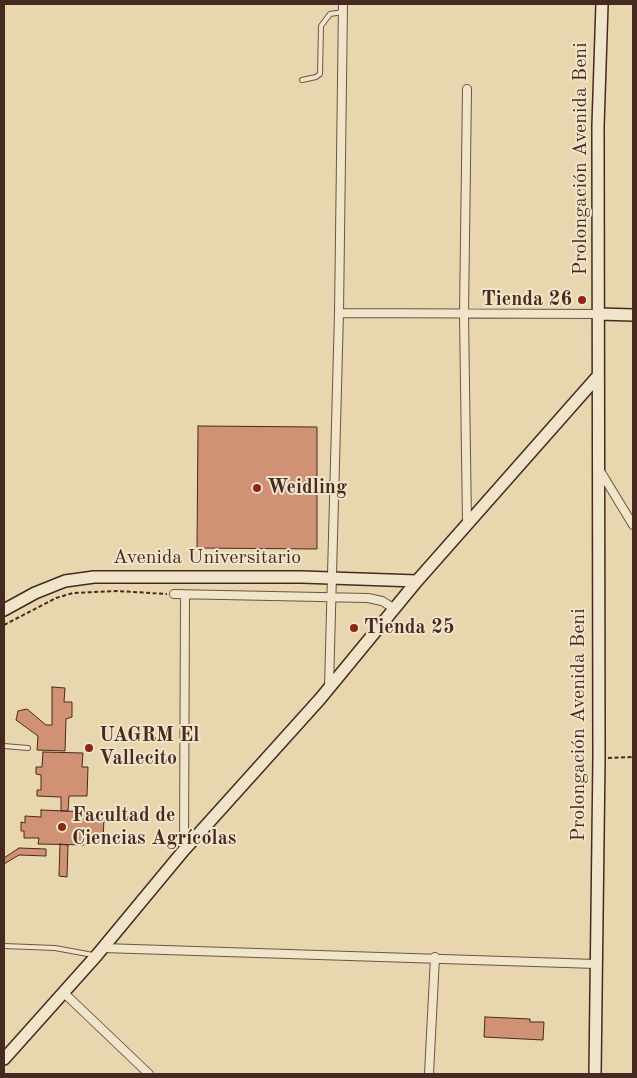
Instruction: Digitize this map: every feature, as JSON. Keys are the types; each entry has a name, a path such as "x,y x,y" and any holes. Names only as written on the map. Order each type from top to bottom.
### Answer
{"street":[{"name":"Prolongación Avenida Beni","path":"595,1074 599,758 598,126 602,4"},
{"path":"329,686 339,313 343,8"},
{"path":"467,89 464,314 467,524"},
{"path":"339,313 633,315"},
{"path":"4,1059 100,952 184,850 320,699 467,524 598,376"},
{"path":"598,468 633,525"},
{"name":"Avenida Universitario","path":"4,610 35,593 65,581 94,577 332,578 418,581"},
{"path":"174,594 368,598 382,602 395,609"},
{"path":"184,595 184,850"},
{"path":"100,952 434,957 596,964"},
{"path":"429,1074 434,957"},
{"path":"64,992 149,1074"}],"lane":[{"path":"302,80 316,78 320,74 321,26 330,14 343,8"},
{"path":"4,746 28,748"},
{"path":"4,946 100,952"}],"path":[{"path":"4,625 56,598 73,593 118,591 174,594"},
{"path":"599,758 633,757"},
{"path":"633,868 633,933"}],"building":[{"name":"Weidling","path":"198,426 317,427 317,549 197,548"},
{"path":"52,687 65,688 64,702 72,702 72,717 66,719 65,751 37,750 38,736 16,720 18,711 27,709 46,725 52,725"},
{"name":"Facultad de Ciencias Agrícolas","path":"43,752 83,753 82,767 88,767 87,796 69,796 68,811 61,811 61,797 37,796 37,790 41,790 41,775 36,774 36,767 42,767"},
{"name":"Facultad de Ciencias Agrícolas","path":"41,810 89,812 89,819 104,819 103,839 88,839 88,845 38,844 39,838 24,838 24,831 21,831 21,822 25,823 25,816 41,817"},
{"path":"60,844 68,845 67,877 59,876"},
{"path":"19,848 46,849 46,856 19,855 4,864 4,858"},
{"path":"485,1017 530,1019 530,1022 544,1022 543,1040 484,1037"}],"place":[{"name":"Tienda 26","path":"582,300"},
{"name":"Weidling","path":"257,488"},
{"name":"Tienda 25","path":"354,628"},
{"name":"UAGRM El Vallecito","path":"89,748"},
{"name":"Facultad de Ciencias Agrícolas","path":"62,827"}]}
